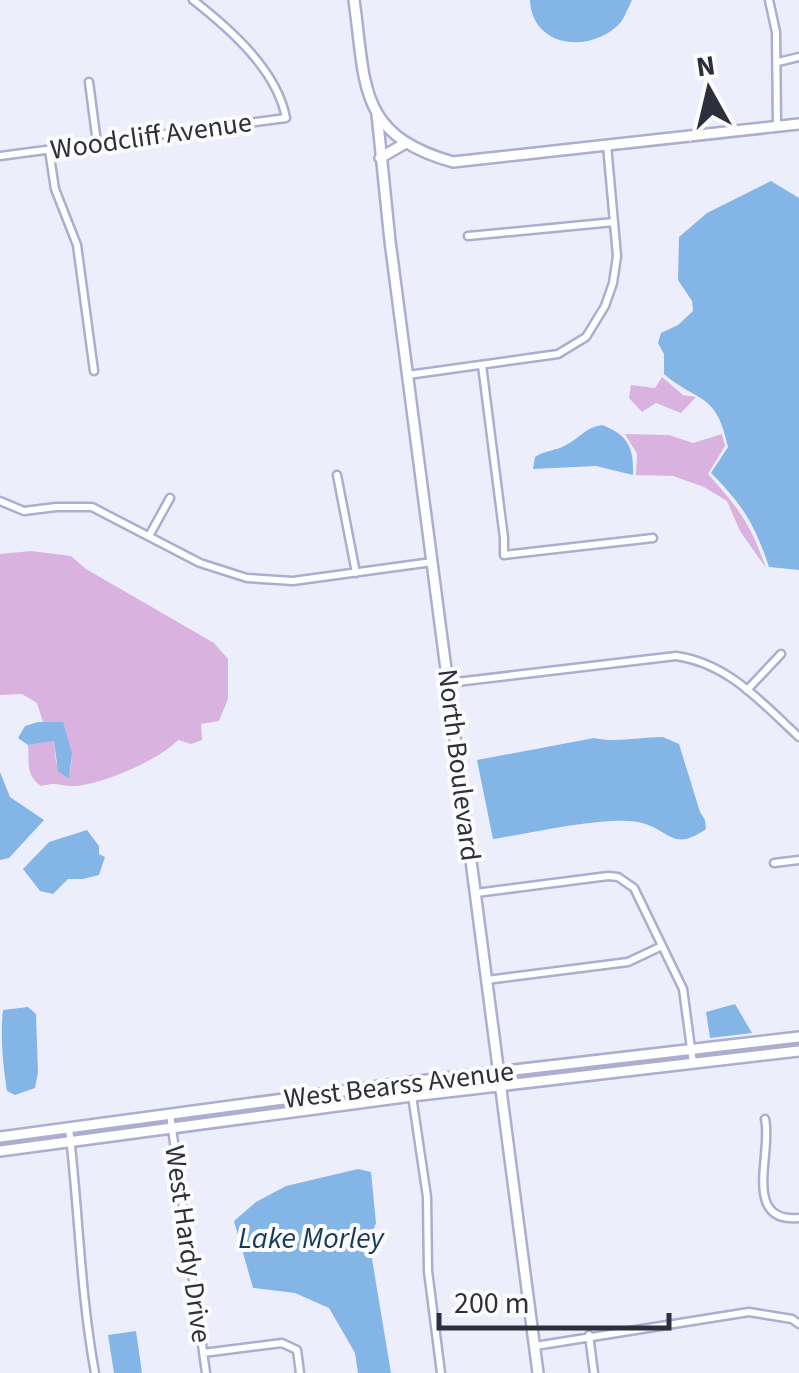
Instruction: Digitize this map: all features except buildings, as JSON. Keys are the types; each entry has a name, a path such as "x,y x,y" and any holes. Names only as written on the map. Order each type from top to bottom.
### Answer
{"street":[{"name":"Woodcliff Avenue","path":"0,156 286,118 283,103 254,58 222,22 193,0"},
{"path":"354,0 366,86 377,114 404,144 453,162 799,124"},
{"path":"768,0 776,32 777,126"},
{"path":"778,62 799,57"},
{"path":"89,82 98,143"},
{"name":"North Boulevard","path":"377,114 538,1373"},
{"path":"408,375 558,354 586,337 604,306 617,256 607,143"},
{"path":"380,158 404,144"},
{"path":"49,150 55,189 78,245 94,371"},
{"path":"468,236 614,222"},
{"path":"482,365 504,555 653,538"},
{"path":"337,475 356,573"},
{"path":"148,536 170,498"},
{"path":"0,501 24,512 92,507 200,564 247,578 293,581 433,562"},
{"path":"747,690 782,654"},
{"path":"448,683 676,656 712,665 747,690 799,737"},
{"path":"774,864 799,860"},
{"path":"476,893 618,877 634,888 683,988 694,1063"},
{"path":"487,980 628,962 662,946"},
{"name":"West Bearss Avenue","path":"0,1137 410,1082 799,1037"},
{"name":"West Bearss Avenue","path":"0,1151 412,1096 799,1051"},
{"path":"410,1082 426,1197 428,1271 441,1373"},
{"path":"277,1100 279,1114"},
{"name":"West Hardy Drive","path":"170,1114 206,1373"},
{"path":"765,1119 769,1133 764,1160 765,1200 774,1216 784,1220 799,1218"},
{"path":"69,1128 81,1236 82,1291 95,1373"},
{"path":"534,1346 749,1312 792,1319 799,1324"},
{"path":"589,1335 594,1373"},
{"path":"203,1353 282,1342 297,1350 300,1373"}],"shaded area":[{"path":"662,377 683,395 696,397 681,413 656,403 642,412 629,398 631,385 655,388"},
{"path":"625,434 669,435 693,443 722,434 725,446 708,474 743,518 766,568 740,531 727,501 704,487 673,476 636,475 637,454"},
{"path":"31,551 71,556 86,569 214,643 228,659 228,699 219,721 201,724 202,740 191,744 178,740 144,763 97,782 41,786 32,777 28,745 54,741 56,762 68,779 71,752 60,729 43,722 37,703 22,694 0,695 0,554"}],"water":[{"path":"530,0 632,0 621,22 609,32 580,42 552,37 541,29"},
{"path":"771,181 799,198 799,570 769,567 747,516 711,473 728,447 718,416 705,401 664,374 664,354 658,343 661,333 678,325 693,311 692,301 678,280 679,237 707,213"},
{"path":"602,425 628,443 633,475 596,466 533,469 535,457"},
{"path":"63,722 72,753 69,779 58,771 54,741 28,745 18,738 25,726"},
{"path":"663,737 679,744 705,820 706,829 695,836 672,838 642,823 611,821 493,839 477,760 594,738"},
{"path":"0,772 10,797 44,820 9,858 0,860"},
{"path":"87,830 99,846 99,854 105,857 99,875 68,879 53,894 40,891 23,869 49,842"},
{"path":"735,1004 752,1033 710,1038 706,1012"},
{"path":"28,1007 36,1014 38,1072 35,1088 15,1095 7,1091 3,1010"},
{"name":"Lake Morley","path":"358,1169 371,1172 376,1223 369,1241 391,1373 358,1373 355,1353 329,1308 295,1293 253,1288 234,1221 256,1202 286,1186"},
{"path":"136,1331 142,1373 114,1373 108,1335"}]}
